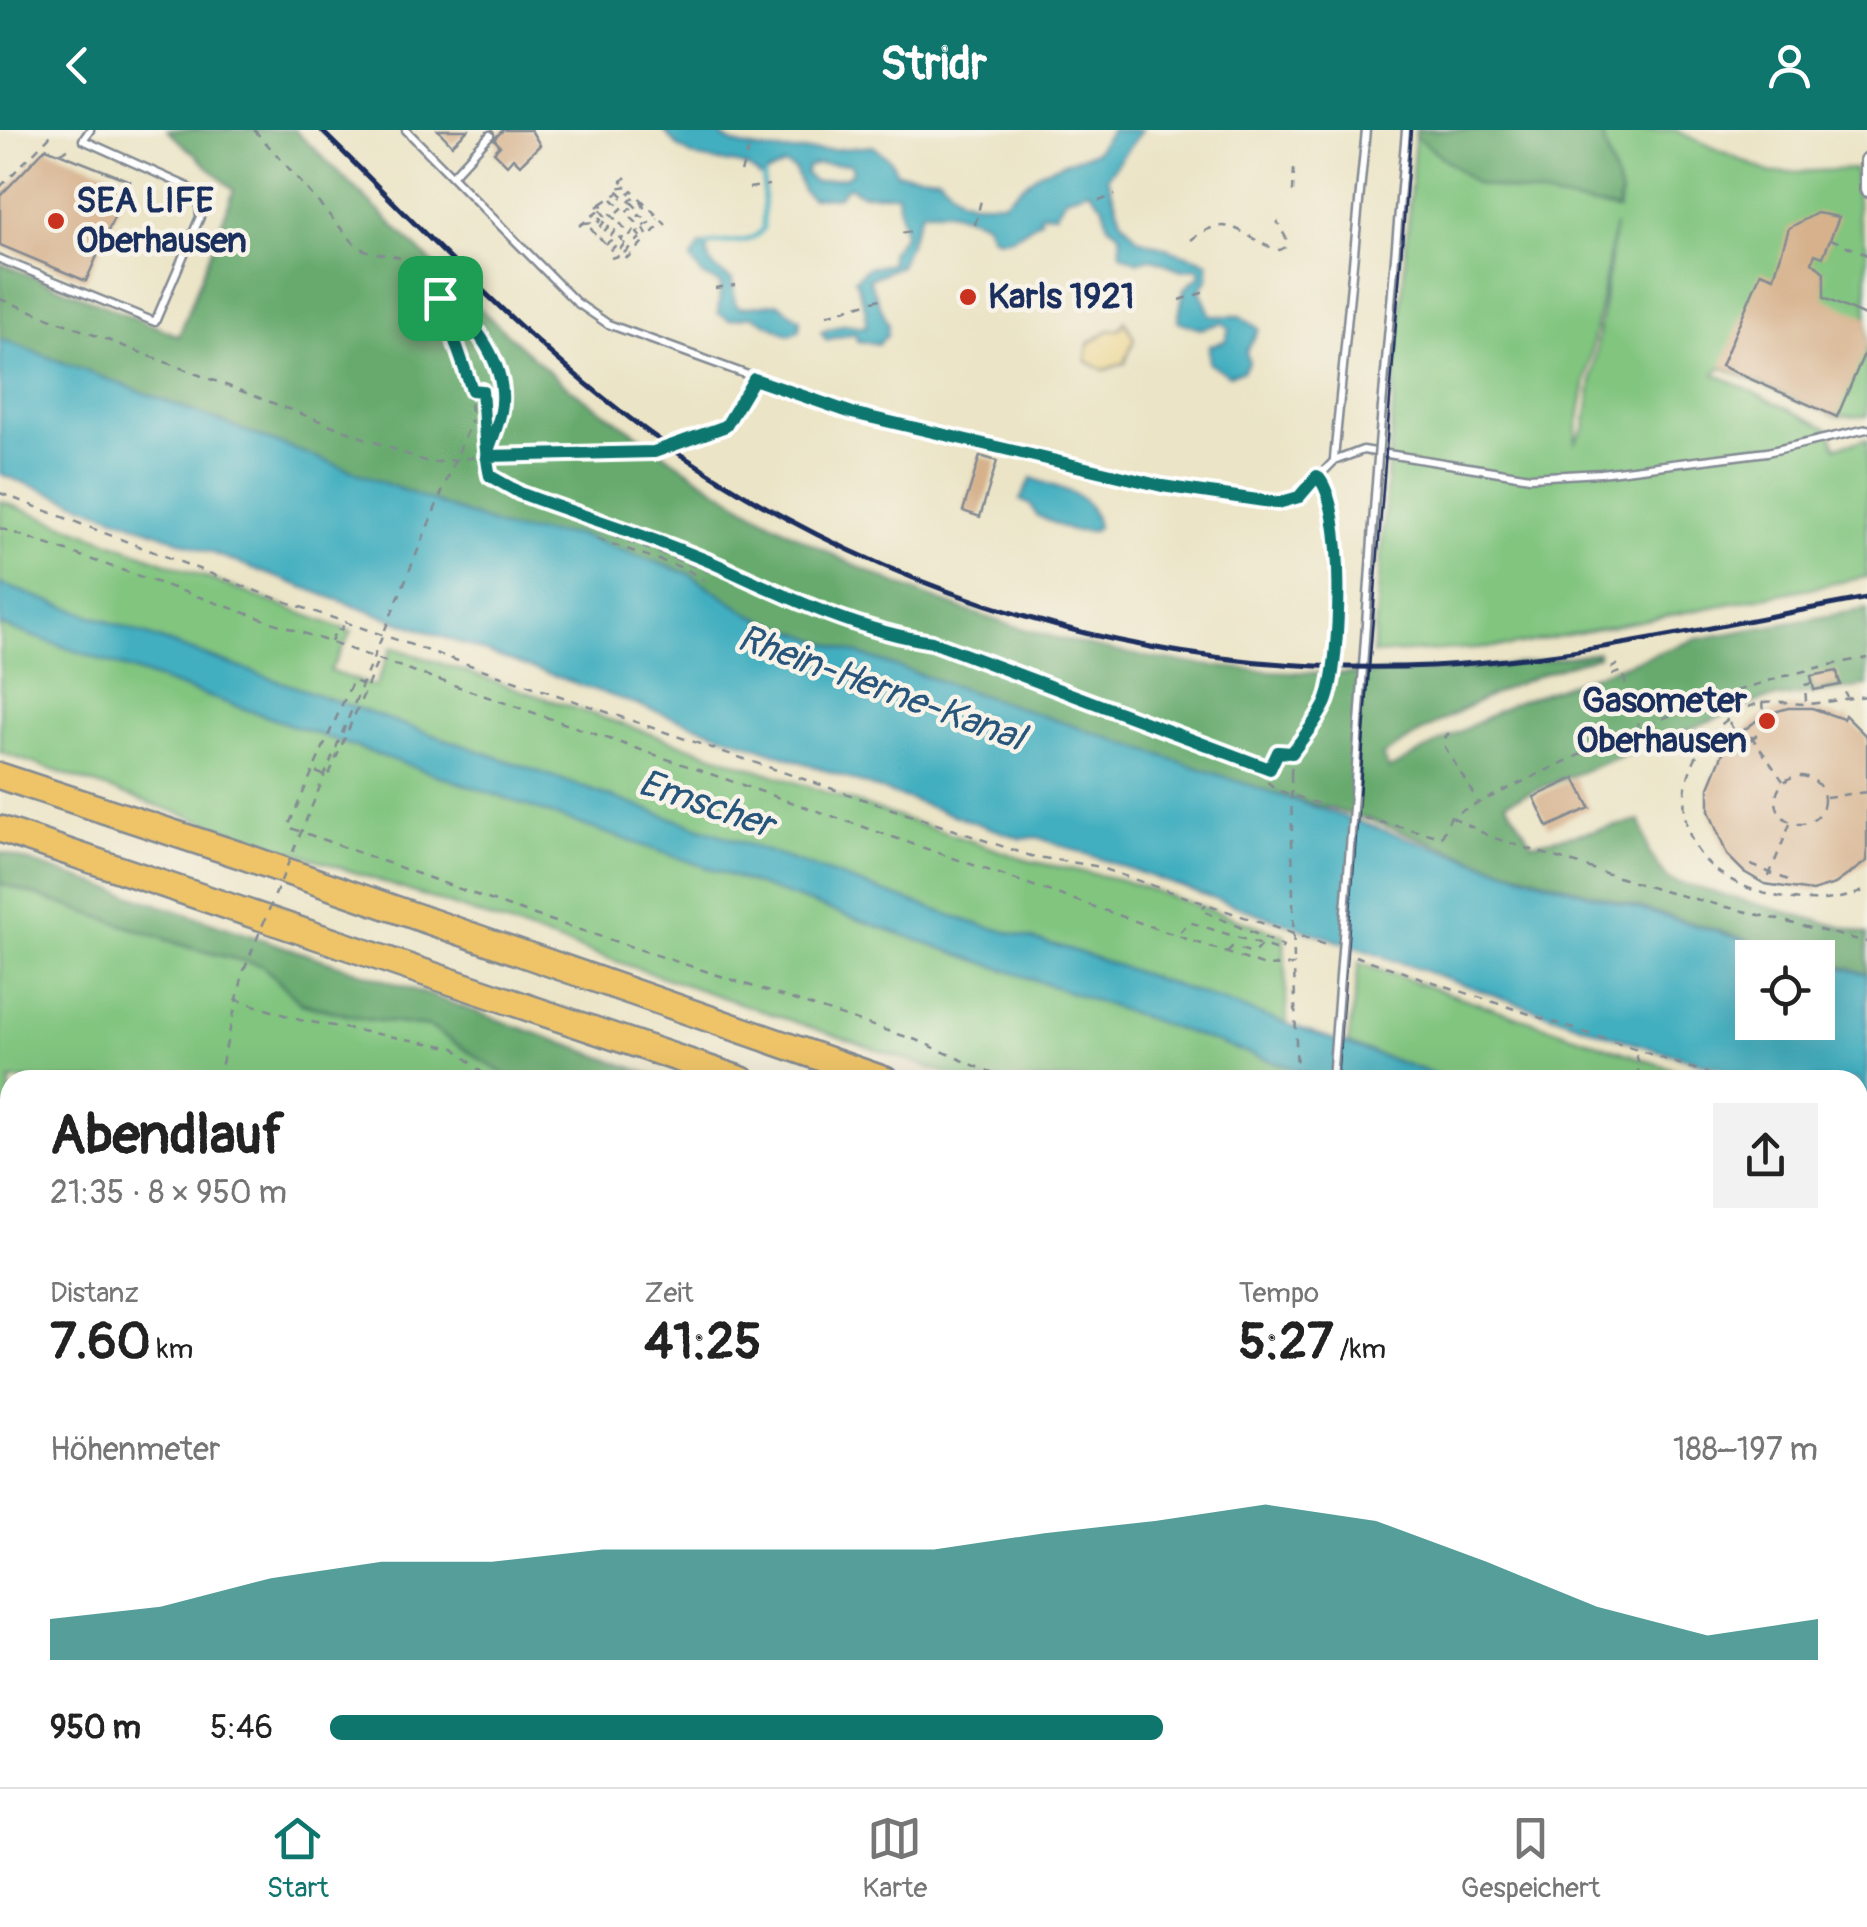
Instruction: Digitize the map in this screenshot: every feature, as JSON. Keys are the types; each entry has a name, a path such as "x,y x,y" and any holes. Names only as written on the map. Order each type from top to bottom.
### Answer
{"highway":[{"path":"0,776 855,1070"},
{"path":"0,829 712,1070"}],"street":[{"path":"1867,160 1867,190"}],"lane":[{"path":"0,259 154,322 200,217 199,202 188,188 83,140 90,130"},
{"path":"406,130 592,316 852,413 1162,486 1278,503 1299,497 1334,460 1363,450 1415,455 1506,476 1602,473 1768,452 1867,429"},
{"path":"1334,460 1366,130"},
{"path":"1333,1070 1406,130"},
{"path":"452,176 490,135"}],"path":[{"path":"0,186 56,130"},
{"path":"254,130 340,222 353,242 368,252 410,262 472,329 499,369 502,408 486,456"},
{"path":"740,172 751,144"},
{"path":"1294,167 1294,192"},
{"path":"621,194 616,188 620,184 625,190 629,186 622,181 626,177"},
{"path":"750,188 769,185"},
{"path":"579,226 613,198 632,190 645,210 642,215"},
{"path":"613,198 621,194"},
{"path":"975,225 982,196"},
{"path":"1099,201 1115,196"},
{"path":"613,198 612,208 618,213"},
{"path":"602,234 618,243 612,250 598,237 633,198 665,223 648,237 643,226"},
{"path":"630,201 642,215"},
{"path":"615,246 619,250 638,224 626,213 630,208 642,215"},
{"path":"602,210 613,217"},
{"path":"602,210 609,220 595,234 591,230 598,224 602,210"},
{"path":"583,222 587,225 593,219 598,224"},
{"path":"611,258 623,254 640,237 636,234 643,226 658,219"},
{"path":"1191,240 1214,227 1236,227 1280,250 1286,248 1286,238 1277,221"},
{"path":"902,232 918,230"},
{"path":"606,244 613,238"},
{"path":"1831,239 1867,255"},
{"path":"715,288 734,285"},
{"path":"1180,300 1205,292"},
{"path":"220,1070 244,970 471,422 472,390 440,298"},
{"path":"827,315 880,298"},
{"path":"0,300 430,463 486,456 654,452 726,426 754,379"},
{"path":"472,390 482,391 490,476 550,512 686,566 705,582"},
{"path":"1297,1070 1292,753 1326,702 1339,561 1336,520 1326,484 1317,476"},
{"path":"0,493 344,622 1030,856 1094,866 1332,948"},
{"path":"520,493 720,566 779,594 896,637 932,642 1270,769"},
{"path":"0,528 377,662 1265,966 1294,966"},
{"path":"597,540 714,574 720,566"},
{"path":"330,645 336,629 342,630 344,622"},
{"path":"1445,834 1451,816 1639,727 1802,671 1867,658"},
{"path":"315,772 328,777 377,662"},
{"path":"1618,664 1610,669 1612,675 1622,672 1639,727"},
{"path":"1838,678 1847,698"},
{"path":"363,685 353,680 288,827 507,906 919,1041 984,1070"},
{"path":"1806,704 1805,685 1813,684"},
{"path":"1867,696 1806,704 1762,702 1713,730 1696,756 1686,786 1692,840 1707,861 1744,886 1821,904 1867,889"},
{"path":"1762,702 1764,714"},
{"path":"1728,720 1736,734"},
{"path":"1738,750 1767,727"},
{"path":"1448,733 1442,742 1479,803"},
{"path":"1751,736 1784,782"},
{"path":"1265,780 1278,752 1292,753"},
{"path":"1805,776 1819,784 1824,798 1815,820 1790,822 1778,812 1776,801 1784,782 1805,776"},
{"path":"1824,798 1867,792"},
{"path":"1451,816 1491,838 1660,890 1867,942"},
{"path":"1769,876 1790,822"},
{"path":"1752,865 1769,876 1788,880"},
{"path":"1178,934 1189,922 1281,950 1283,946 1268,938 1201,910 1207,903"},
{"path":"1229,953 1232,947 1254,953 1277,929"},
{"path":"1350,954 1695,1070"},
{"path":"235,999 300,1020 455,1048 479,1070"},
{"path":"1635,1052 1639,1070"}],"green space":[{"path":"167,130 294,130 491,319 579,395 755,512 866,571 981,616 1098,648 1218,667 1342,674 1468,669 1598,652 1598,656 1513,686 1433,725 1382,756 1389,769 1512,704 1697,639 1867,609 1867,686 1762,700 1506,802 1532,843 1640,821 1649,853 1668,880 1867,934 1867,974 1835,965 1835,940 1750,940 1483,862 1371,820 1273,793 837,647 752,616 689,574 579,536 509,530 0,339 0,263 179,336 234,190"},
{"path":"1416,130 1600,130 1621,195 1617,210 1477,184 1415,136"},
{"path":"1600,130 1674,130 1771,173 1855,169 1858,215 1867,248 1867,416 1837,417 1721,367 1715,374 1829,429 1836,447 1867,439 1867,577 1511,646 1373,654 1415,136 1477,184 1618,210 1621,195","holes":["1615,225 1585,428 1575,442"]},
{"path":"0,501 352,632 330,671 375,687 392,647 1030,861 1122,880 1284,935 1287,1024 1069,949 970,922 0,584"},
{"path":"0,625 1297,1070 937,1070 0,752"},
{"path":"0,852 429,995 638,1070 497,1070 430,1027 364,1019 301,1003 263,966 191,948 0,883"},
{"path":"0,883 191,948 263,966 301,1004 364,1019 430,1027 497,1070 0,1070"},
{"path":"1359,963 1675,1070 1422,1070 1348,1044"}],"sand":[{"path":"1125,321 1134,339 1125,363 1104,370 1086,361 1088,344 1107,331 1120,329"}],"water":[{"path":"664,130 716,130 727,140 765,150 873,146 890,159 897,173 939,177 960,198 973,202 1003,202 1041,171 1095,152 1112,130 1142,130 1107,177 1121,219 1138,239 1208,262 1208,279 1200,290 1211,316 1240,316 1259,329 1246,352 1249,362 1243,371 1229,375 1209,363 1209,346 1225,341 1229,328 1222,323 1200,329 1178,321 1184,289 1201,275 1199,268 1182,270 1150,258 1137,262 1121,254 1120,234 1108,225 1103,206 1089,190 1066,197 1056,213 1040,214 1040,220 1006,239 992,237 985,222 948,211 922,211 900,266 869,279 888,324 887,336 878,344 857,341 855,333 826,340 821,332 845,324 866,327 866,310 855,279 867,268 891,264 890,253 904,234 897,194 861,194 848,186 838,197 811,198 803,191 795,170 785,165 760,177 739,164 702,159 677,145","holes":["817,164 851,164 853,172 846,177 814,182 806,174 808,167"]},
{"path":"701,244 707,245 714,266 732,280 735,303 741,308 777,303 800,319 799,331 789,335 752,316 729,320 718,313 721,284 703,276 691,260"},
{"name":"Rhein-Herne-Kanal","path":"0,339 509,530 579,535 689,574 752,616 837,647 1482,863 1745,940 1735,940 1735,1040 1835,1040 1835,966 1867,974 1867,1070 1726,1070 1633,1043 1037,837 1022,839 354,606 0,474"},
{"path":"1032,478 1081,498 1094,515 1097,527 1093,531 1071,531 1036,515 1031,505 1020,500"},
{"path":"0,584 970,922 1069,949 1422,1070 1297,1070 0,625"}],"building":[{"path":"438,130 468,130 452,145"},
{"path":"503,130 531,130 540,145 520,165 513,158 507,165 494,152 500,146 494,139"},
{"name":"SEA LIFE Oberhausen","path":"46,148 130,181 86,281 0,245 0,196"},
{"path":"1817,213 1839,217 1823,257 1815,254 1812,262 1824,272 1824,298 1867,317 1867,347 1837,417 1721,366 1761,272 1774,277 1789,228"},
{"path":"980,456 997,461 980,517 963,511"},
{"path":"1837,671 1840,685 1814,690 1811,676"},
{"name":"Gasometer Oberhausen","path":"1788,708 1812,708 1843,719 1845,715 1867,737 1867,861 1835,884 1812,891 1765,884 1744,872 1727,855 1709,811 1709,787 1727,743 1764,715"},
{"path":"1575,778 1590,808 1548,827 1534,797"}],"waterway":[{"path":"707,245 743,241 763,229 764,176"}],"tram line":[{"path":"1338,1070 1411,130"}],"railway":[{"path":"321,130 521,327 651,434 739,491 830,541 924,582 1022,616 1122,641 1224,658 1327,666 1432,666 1596,648 1867,598"}],"place":[{"name":"SEA LIFE Oberhausen","path":"56,221"},
{"name":"Karls 1921","path":"968,297"},
{"name":"Gasometer Oberhausen","path":"1767,721"}],"route":[{"path":"440,298 472,329 499,369 502,408 486,456 586,457 654,452 726,426 754,379 852,413 1162,486 1278,503 1299,497 1317,476 1326,484 1336,520 1339,561 1326,702 1292,753 1278,752 1270,769 1013,676 932,642 896,637 764,589 720,566 520,493 490,476 486,456 481,423 482,391 472,390 440,298"}],"water label":[{"name":"Emscher","path":"706,804"}]}
